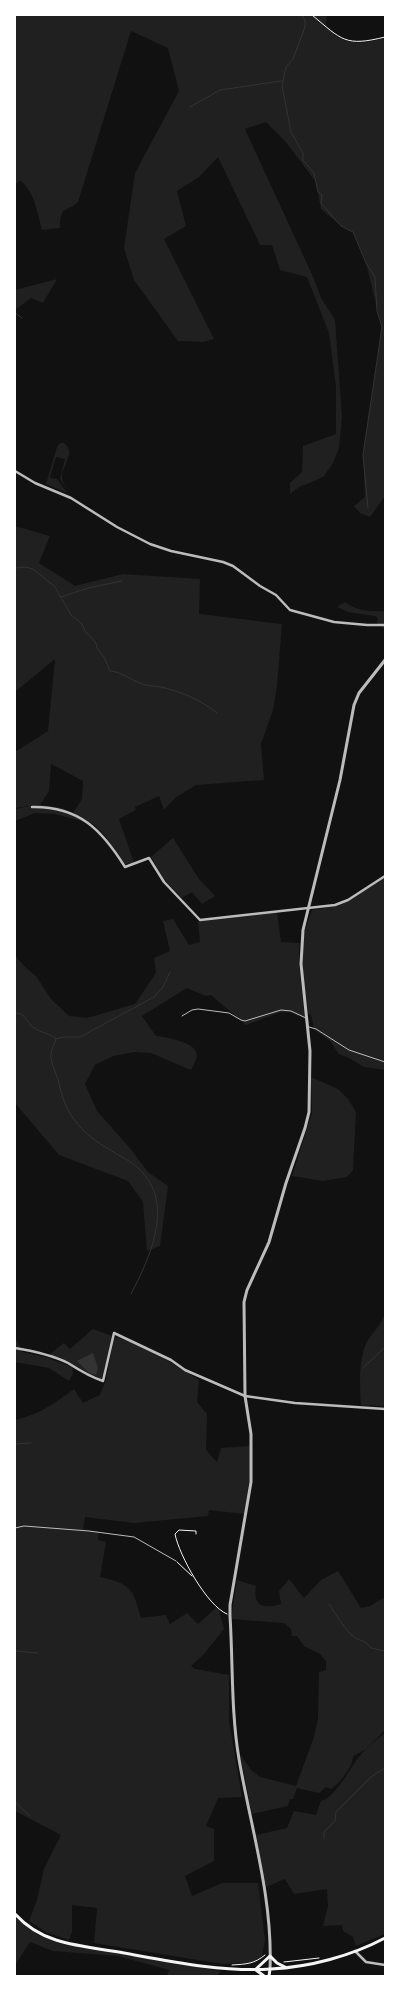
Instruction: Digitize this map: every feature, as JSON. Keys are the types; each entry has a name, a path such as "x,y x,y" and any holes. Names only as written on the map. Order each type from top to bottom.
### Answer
{"main road":[{"path":"15,1914 35,1931 64,1942 198,1966 256,1969 286,1968 355,1952 385,1938"},
{"path":"256,1969 270,1956 286,1968"},
{"path":"256,1969 264,1976"},
{"path":"269,1976 270,1969"}],"street":[{"path":"15,471 30,480 71,498 117,527 150,544 171,551 223,562 232,566 276,595 290,610 334,622 367,626 385,625"},
{"path":"270,1969 268,1918 263,1883 239,1758 233,1682 230,1605 251,1482 251,1434 245,1396 245,1296 269,1242 309,1112 310,1051 301,964 302,943 340,780 354,705 359,693 385,660"},
{"path":"32,806 64,810 92,825 109,842 125,867 149,858 164,882 200,920 335,905 348,900 385,876"},
{"path":"15,1348 44,1354 102,1381 114,1334 166,1357 185,1370 245,1396 295,1403 385,1408"},
{"path":"355,1952 366,1962 385,1965"}],"lane":[{"path":"182,1016 198,1009 229,1013 243,1021 284,1010 307,1019"},
{"path":"308,1027 316,1029 349,1050 385,1062"},
{"path":"15,1528 24,1526 134,1537 176,1561"}],"path":[{"path":"312,15 334,34 350,41 360,42 385,37"},
{"path":"194,1579 175,1534 179,1530 196,1531 196,1534"},
{"path":"176,1561 184,1567 213,1603 228,1615"},
{"path":"226,1965 253,1963 259,1961 264,1955"},
{"path":"280,1962 315,1959"}],"shaded area":[{"path":"15,15 327,15 326,25 335,33 334,35 347,41 359,42 385,38 385,496 370,517 360,513 354,506 365,497 363,455 382,328 366,263 353,232 341,226 321,209 316,182 285,141 266,122 245,129 321,298 335,320 342,417 339,448 333,463 324,476 299,487 290,494 290,483 302,472 303,446 336,434 336,387 329,333 307,277 280,270 272,245 260,245 218,157 199,177 177,191 186,226 164,239 214,339 203,342 178,341 134,280 124,248 135,173 179,91 168,48 131,31 78,202 63,212 60,228 42,230 35,203 29,191 20,180 15,185"},
{"path":"57,279 43,303 31,298 15,310 15,290"},
{"path":"60,443 64,443 69,451 62,479 71,495 60,479 65,459 56,457 50,478 57,479 67,493 46,484 57,447"},
{"path":"15,526 50,536 39,563 75,586 123,574 200,579 199,614 282,624 273,710 261,744 264,780 196,785 175,798 164,810 159,796 135,807 136,810 119,819 134,863 125,864 104,834 93,824 55,814 35,813 15,821 15,809 35,805 15,808 15,752 48,731 55,659 15,692","holes":["51,764 83,781 82,799 73,813 62,808 40,805 49,791"]},
{"path":"345,602 364,610 385,611 385,630 377,623 378,618 375,616 348,612 337,607"},
{"path":"173,838 199,879 215,896 202,904 192,892 182,898 165,881 151,857"},
{"path":"385,877 385,1070 364,1067 339,1054 330,1041 314,1029 311,1015 308,1013 303,976 302,949 305,928 312,910 336,906 348,901"},
{"path":"277,912 281,942 299,943 299,966 305,1019 289,1012 278,1013 246,1025 211,995 206,996 187,988 142,1016 156,1036 180,1041 196,1050 197,1057 191,1070 151,1053 135,1052 113,1056 95,1065 85,1084 97,1111 148,1172 168,1186 160,1246 147,1251 143,1202 128,1181 59,1155 15,1103 15,955 36,976 51,999 69,1016 87,1018 135,1004 156,973 154,958 170,951 163,921 173,919 189,945 200,942 198,921"},
{"path":"311,1077 338,1089 348,1099 356,1112 353,1170 347,1177 323,1181 292,1176 312,1113"},
{"path":"385,1314 385,1406 361,1405 360,1374 363,1351"},
{"path":"93,1329 112,1336 102,1380 50,1354 64,1343 70,1349"},
{"path":"15,1336 22,1352 45,1357 72,1367 73,1374 69,1381 49,1368 15,1362"},
{"path":"118,1337 157,1354 199,1380 197,1402 207,1414 206,1450 217,1462 221,1448 249,1446 249,1482 244,1514 209,1510 208,1516 134,1523 85,1517 83,1529 99,1532 98,1540 106,1542 100,1577 118,1582 129,1589 136,1600 141,1618 166,1615 170,1624 187,1613 198,1624 218,1606 224,1629 204,1654 191,1666 195,1669 229,1675 229,1721 242,1797 218,1798 206,1826 214,1829 214,1861 185,1876 192,1896 222,1883 258,1883 265,1940 262,1956 254,1962 222,1964 94,1943 97,1908 72,1905 72,1932 69,1940 46,1932 29,1921 37,1900 44,1869 61,1835 15,1811 15,1420 39,1412 74,1389 83,1403 100,1395 106,1380 114,1339"},
{"path":"93,1353 98,1368 96,1375 89,1373 77,1361"},
{"path":"338,1571 361,1608 370,1606 385,1597 385,1730 365,1750 353,1756 348,1770 332,1789 326,1787 319,1793 297,1788 288,1806 252,1814 240,1754 251,1770 260,1777 296,1786 314,1737 318,1718 319,1672 326,1670 326,1661 320,1654 304,1646 297,1636 292,1636 291,1629 284,1623 231,1619 237,1580 256,1586 255,1593 258,1602 261,1605 270,1606 281,1604 279,1591 289,1579 304,1598 321,1580"},
{"path":"385,1733 385,1934 356,1946 353,1937 343,1931 342,1925 323,1926 328,1906 327,1889 294,1894 285,1879 266,1887 256,1835 287,1828 294,1811 316,1815 321,1801 332,1794 355,1762 371,1744"},
{"path":"15,1917 39,1934 66,1945 221,1971 217,1976 167,1976 169,1970 118,1956 53,1951 30,1942 15,1965"}],"waterway":[{"path":"302,15 305,27 293,59 286,67 282,86 291,132 303,153 303,160 314,173 318,192 322,195 321,203 341,226 353,232 366,263 375,277 377,311 382,327 363,455 368,508"},
{"path":"190,107 220,90 281,81"},
{"path":"15,313 22,318"},
{"path":"15,568 26,567 33,569 55,587 71,615 82,624 85,631 96,643 110,671 122,674 142,684 161,687 183,694 197,700 217,713"},
{"path":"61,597 88,588 122,581"},
{"path":"15,1013 24,1016 34,1028 56,1039 80,1037 154,997 163,987 170,972"},
{"path":"56,1039 51,1057 63,1097 74,1120 91,1137 141,1171 152,1187 157,1203 157,1222 154,1240 140,1277 131,1294"},
{"path":"363,1368 385,1347"},
{"path":"15,1444 31,1443"},
{"path":"329,1604 354,1637 364,1641 371,1648 385,1651"},
{"path":"15,1651 38,1653"},
{"path":"324,1839 324,1832 335,1821 336,1812 371,1777 385,1768"},
{"path":"15,1802 30,1816"}]}
